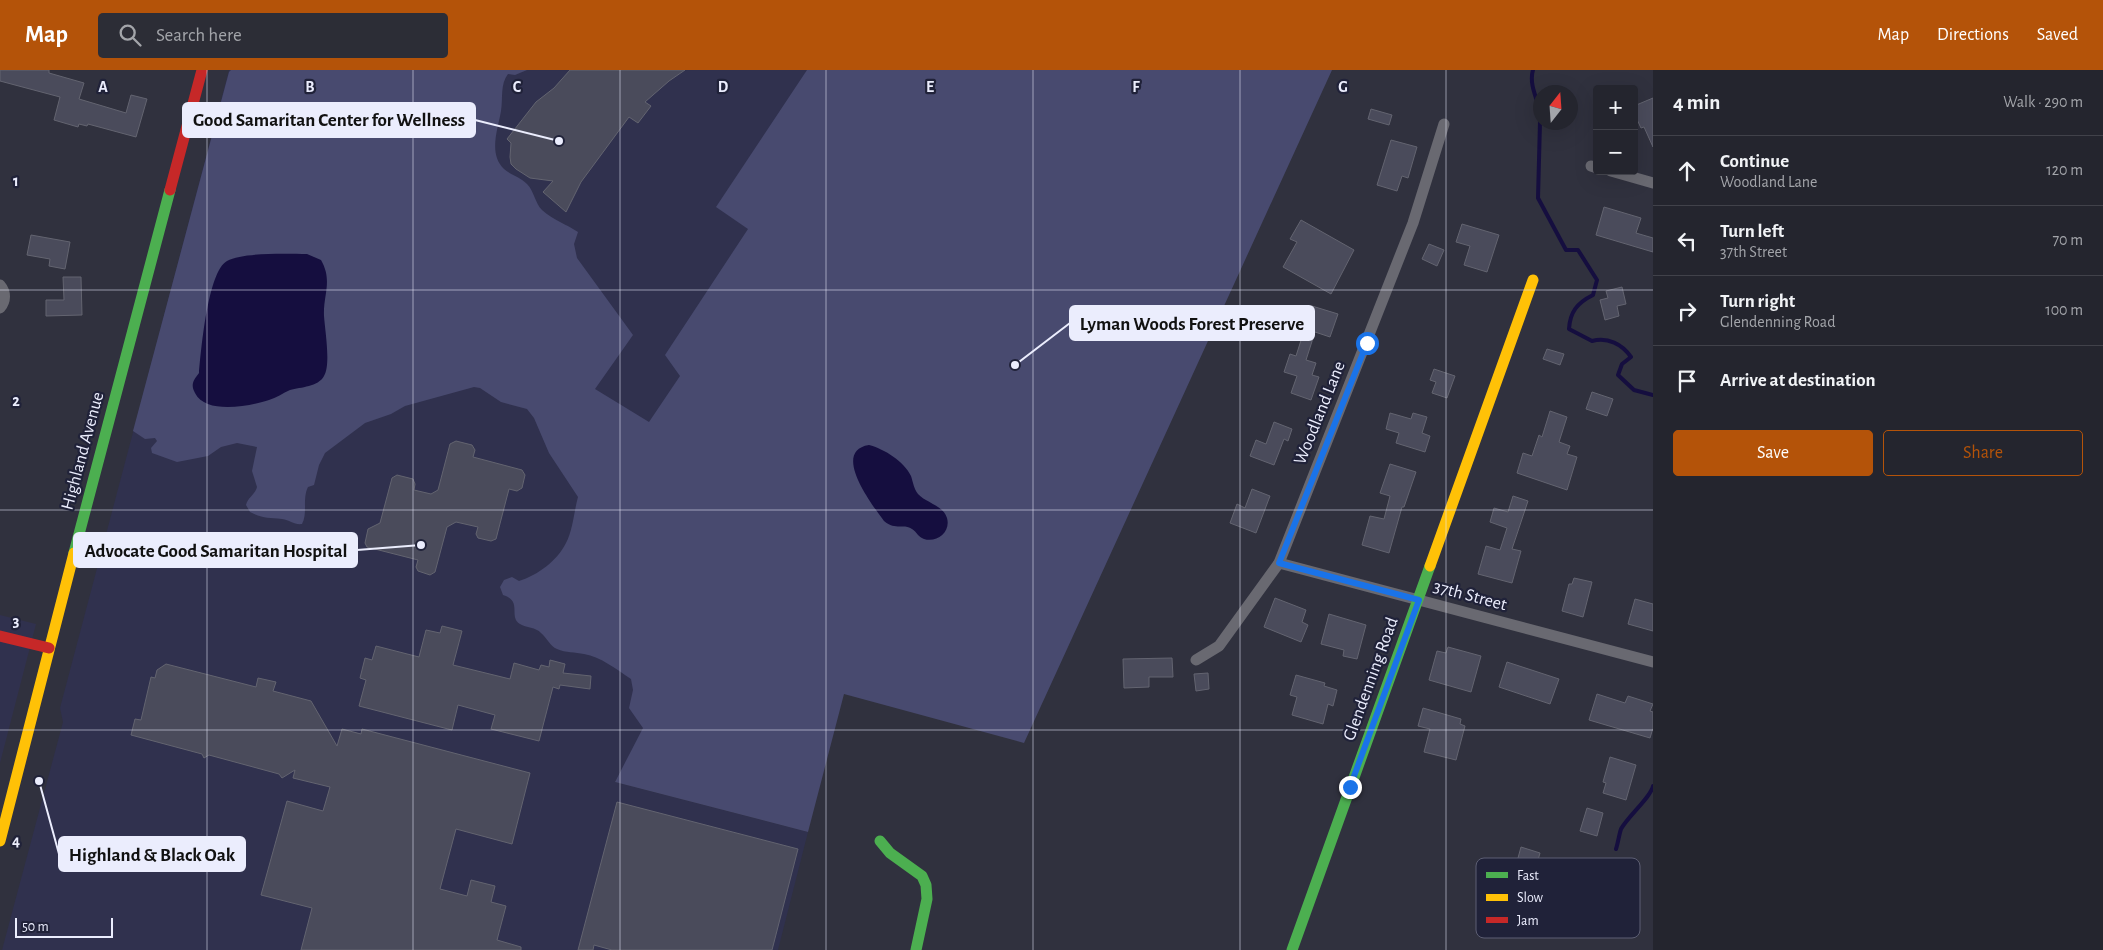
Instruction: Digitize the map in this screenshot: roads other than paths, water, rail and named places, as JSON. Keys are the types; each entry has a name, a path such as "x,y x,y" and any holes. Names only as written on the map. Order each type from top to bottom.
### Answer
{"street":[{"name":"Highland Avenue","path":"0,841 49,648 202,70"},
{"name":"Woodland Lane","path":"1196,660 1219,646 1279,563 1413,223 1444,124"},
{"path":"1626,175 1653,182"},
{"name":"Glendenning Road","path":"1292,950 1533,280"},
{"path":"0,285 4,294 4,300 0,308"},
{"name":"37th Street","path":"1279,563 1653,662"},
{"path":"0,636 49,648"},
{"path":"880,841 890,853 922,876 926,885 927,899 916,950"}],"waterway":[{"path":"1533,70 1533,88"},
{"path":"1540,130 1538,198 1566,250 1578,250 1597,280 1593,295 1575,309 1569,329 1592,341 1609,341 1623,348 1631,357 1622,364 1618,375 1634,390 1653,395"},
{"path":"1616,849 1621,829 1648,796 1653,786"}],"place":[{"name":"Good Samaritan Center for Wellness","path":"559,141"},
{"name":"Lyman Woods Forest Preserve","path":"1015,365"},
{"name":"Advocate Good Samaritan Hospital","path":"421,545"},
{"name":"Highland & Black Oak","path":"39,781"}]}
